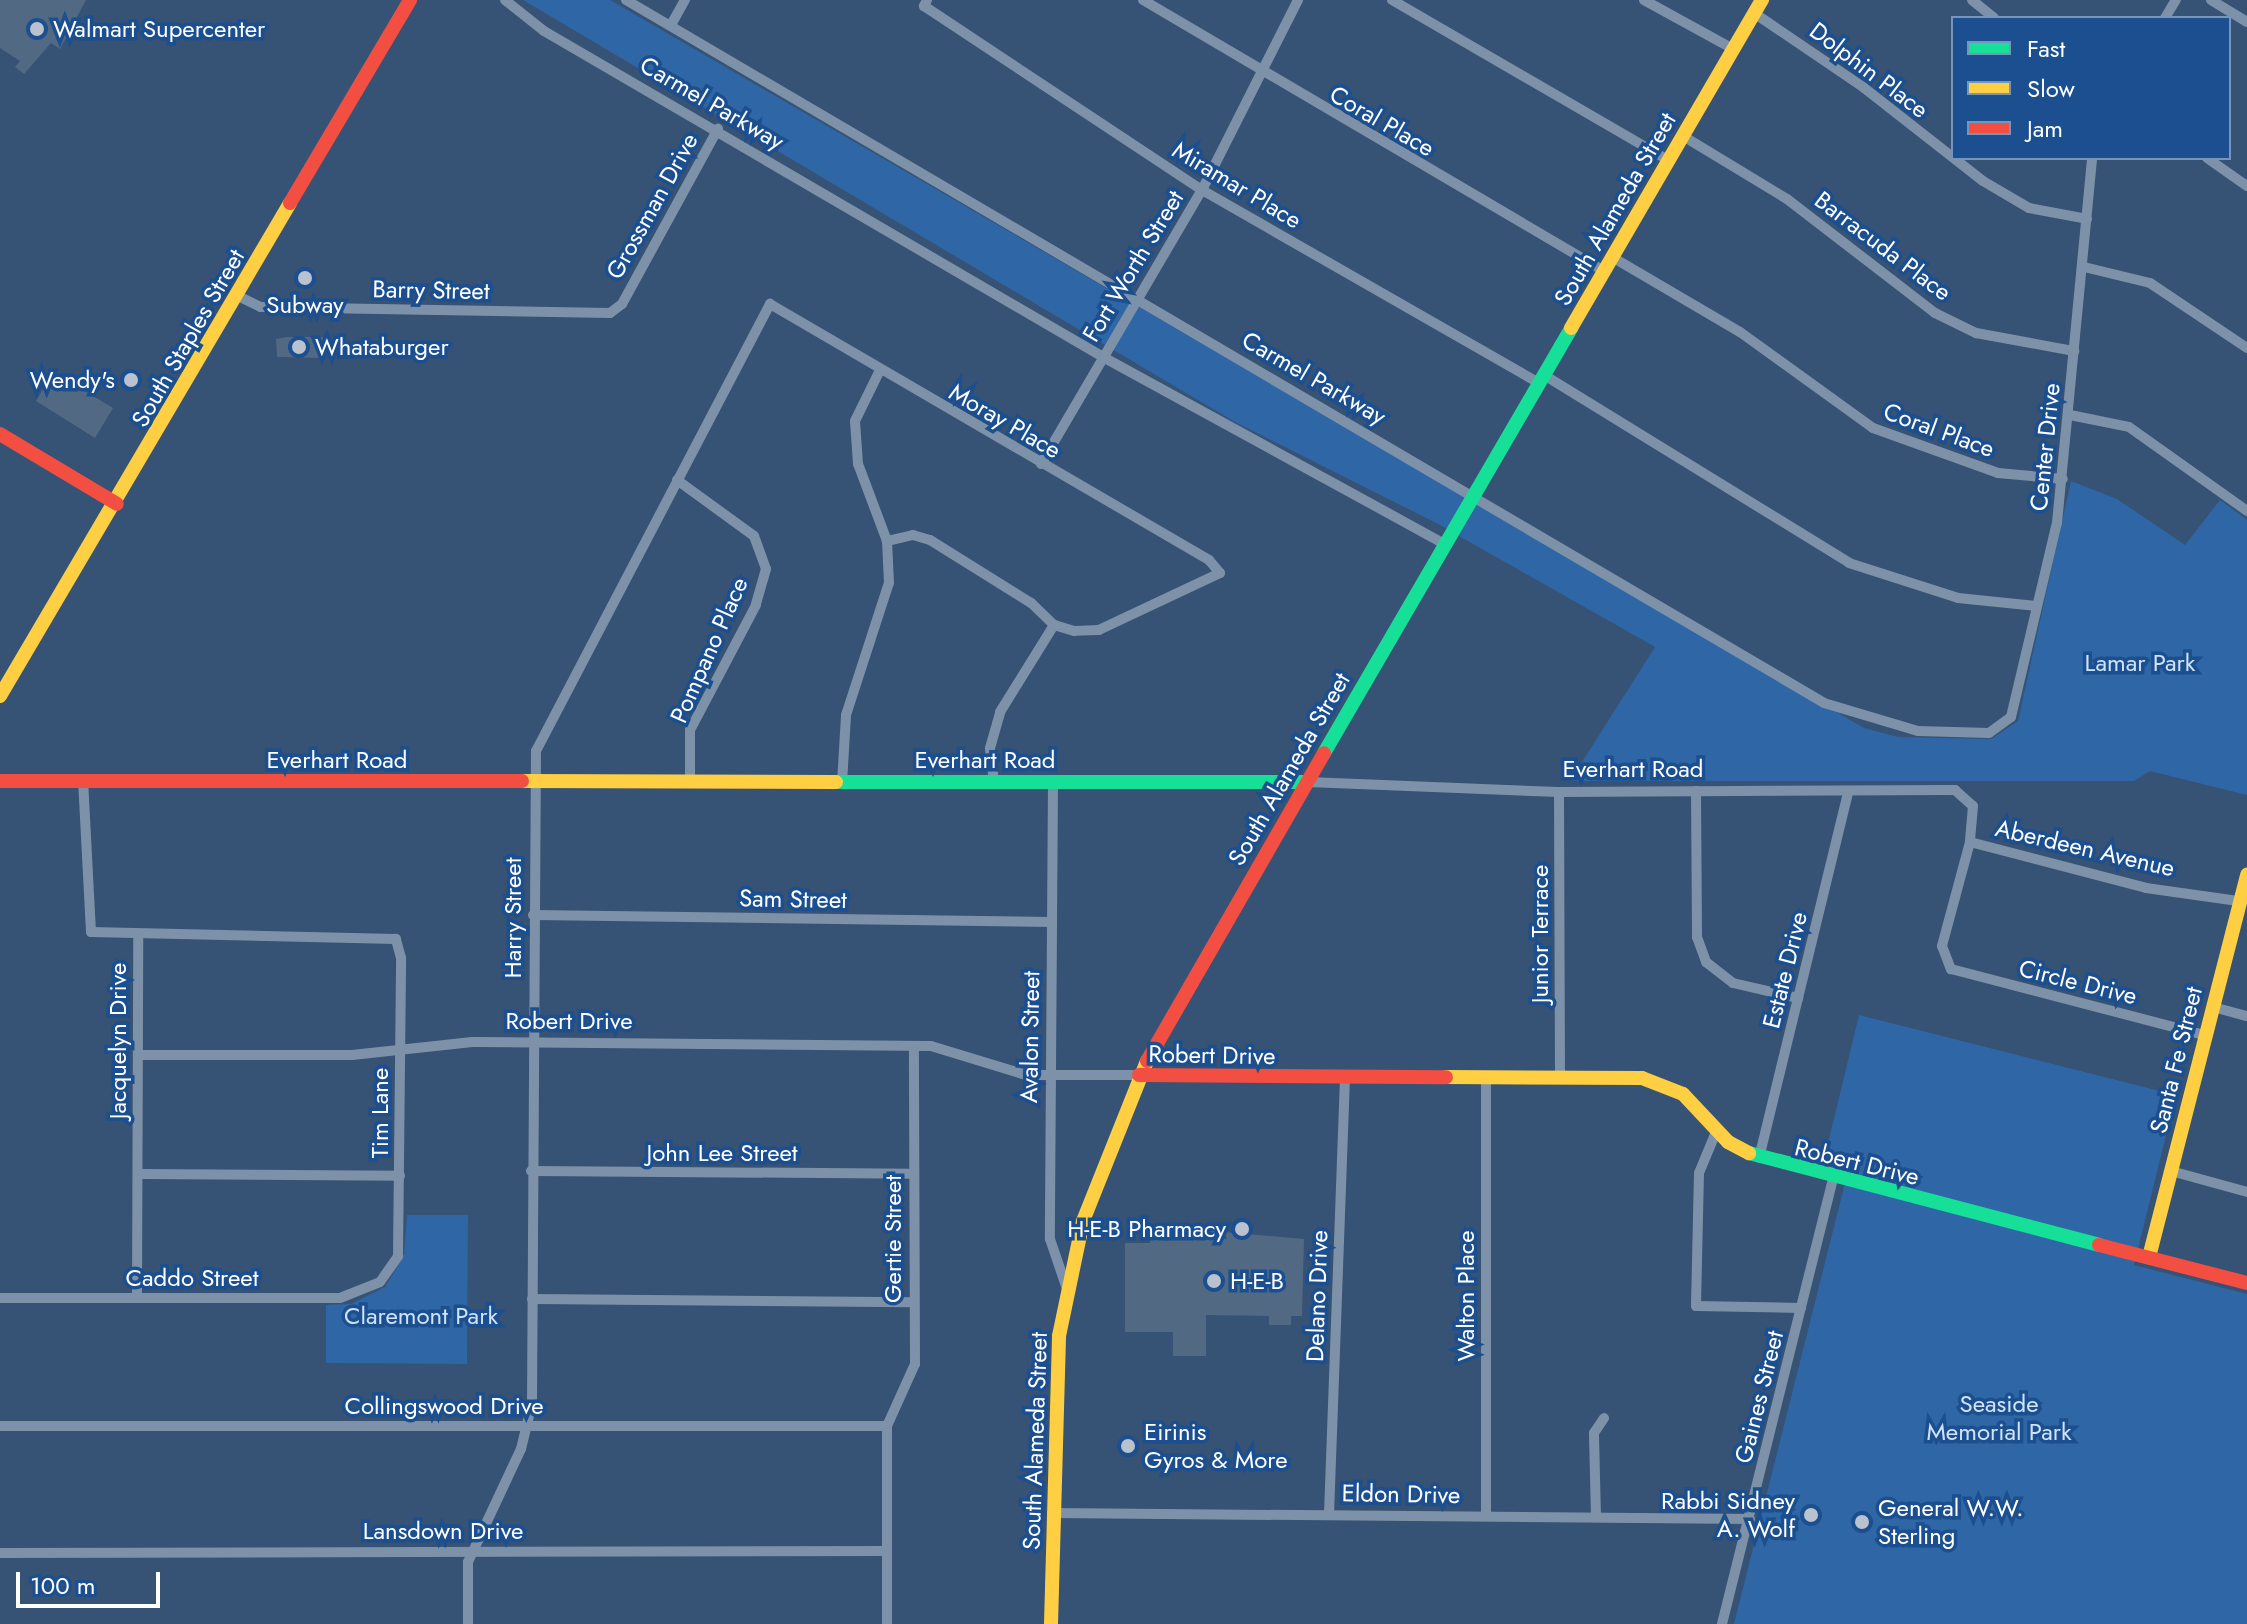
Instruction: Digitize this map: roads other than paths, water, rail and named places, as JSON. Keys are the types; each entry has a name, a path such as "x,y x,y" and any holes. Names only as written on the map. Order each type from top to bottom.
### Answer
{"main road":[{"name":"South Staples Street","path":"0,696 117,504 410,0"},
{"name":"South Alameda Street","path":"1051,1624 1054,1386 1067,1289 1093,1184 1139,1075 1758,7"},
{"path":"0,434 117,504"},
{"name":"Everhart Road","path":"0,781 1308,782"},
{"name":"Santa Fe Street","path":"2149,1257 2247,874"},
{"name":"Robert Drive","path":"1139,1075 1345,1080 1560,1077 1657,1081 1683,1094 1716,1132 1759,1158 2247,1283"}],"street":[{"name":"Carmel Parkway","path":"505,0 544,31 718,129 1103,357 1445,544"},
{"name":"Carmel Parkway","path":"626,0 1824,703 1890,727 1998,731"},
{"path":"671,25 685,0"},
{"name":"Coral Place","path":"1143,0 1264,76 1604,271"},
{"name":"Fort Worth Street","path":"1041,464 1202,190 1264,76 1298,0"},
{"path":"1392,0 1668,160"},
{"path":"1644,0 1733,49"},
{"path":"1972,0 1992,16"},
{"path":"2211,0 2247,22"},
{"name":"Miramar Place","path":"926,3 1202,190 1542,379 1849,563 1958,598 2037,606"},
{"name":"Dolphin Place","path":"1758,7 1951,156"},
{"name":"Grossman Drive","path":"622,304 718,129"},
{"name":"Barracuda Place","path":"1683,136 1787,199 1935,313 1976,333 2074,351"},
{"name":"Dolphin Place","path":"1956,160 1983,181 2029,208 2087,219"},
{"name":"Center Drive","path":"1998,731 2011,717 2063,479 2092,160"},
{"path":"2210,160 2247,186"},
{"name":"Coral Place","path":"1612,257 1740,332 1873,428 1998,473 2063,479"},
{"path":"2084,267 2150,283 2247,348"},
{"name":"Barry Street","path":"238,296 261,307 610,313 622,304"},
{"name":"Moray Place","path":"770,304 879,372 1209,560 1220,573 1099,630 1054,625"},
{"name":"Harry Street","path":"468,1624 472,1551 528,1425 532,1299 536,751 770,304"},
{"path":"842,783 846,715 889,583 887,541 858,464 855,421 879,372"},
{"path":"2070,415 2129,427 2247,511"},
{"name":"Pompano Place","path":"677,480 754,536 766,569 756,605 690,730 690,782"},
{"path":"887,541 913,535 930,540 1031,603 1054,625 1000,712 990,748 994,782"},
{"name":"Jacquelyn Drive","path":"83,781 85,917 91,932 138,936 137,1298"},
{"name":"Avalon Street","path":"1053,782 1050,1239 1067,1289"},
{"name":"Everhart Road","path":"1308,782 1559,792 1955,790 1969,797 1970,842"},
{"path":"1696,791 1697,937 1706,962 1733,983 1798,998"},
{"name":"Junior Terrace","path":"1559,792 1560,1077"},
{"name":"Estate Drive","path":"1759,1158 1848,792"},
{"name":"Aberdeen Avenue","path":"1970,842 2146,888 2238,901"},
{"name":"Circle Drive","path":"1970,842 1942,946 1944,961 1959,973 2205,1035"},
{"name":"Sam Street","path":"533,915 1052,922"},
{"name":"Tim Lane","path":"138,936 396,939 400,1049 398,1256 380,1282"},
{"path":"2213,1007 2247,1016"},
{"name":"Robert Drive","path":"138,1055 352,1055 400,1049 532,1043 914,1046 947,1048 999,1068 1049,1077 1139,1075"},
{"name":"Gertie Street","path":"887,1426 915,1364 914,1046"},
{"name":"Walton Place","path":"1486,1077 1486,1515"},
{"name":"Delano Drive","path":"1329,1514 1345,1080"},
{"path":"1716,1132 1699,1173 1696,1306 1801,1308"},
{"name":"John Lee Street","path":"531,1171 913,1174"},
{"path":"2171,1171 2247,1192"},
{"path":"138,1174 400,1176"},
{"name":"Gaines Street","path":"1722,1624 1833,1179"},
{"name":"Caddo Street","path":"0,1298 340,1298 380,1282"},
{"path":"532,1299 913,1302"},
{"path":"1596,1517 1594,1433 1604,1418"},
{"name":"Collingswood Drive","path":"0,1426 887,1426"},
{"path":"887,1426 887,1624"},
{"name":"Eldon Drive","path":"1052,1513 1750,1519"},
{"name":"Lansdown Drive","path":"0,1553 886,1551"}],"place":[{"name":"Walmart Supercenter","path":"37,29"},
{"name":"Subway","path":"305,278"},
{"name":"Whataburger","path":"299,347"},
{"name":"Wendy's","path":"131,380"},
{"name":"H-E-B Pharmacy","path":"1242,1229"},
{"name":"H-E-B","path":"1214,1281"},
{"name":"Eirinis Gyros & More","path":"1128,1446"},
{"name":"Rabbi Sidney A. Wolf","path":"1811,1515"},
{"name":"General W.W. Sterling","path":"1862,1522"}],"park label":[{"name":"Lamar Park","path":"2140,663"},
{"name":"Claremont Park","path":"421,1316"},
{"name":"Seaside Memorial Park","path":"1999,1418"}]}
